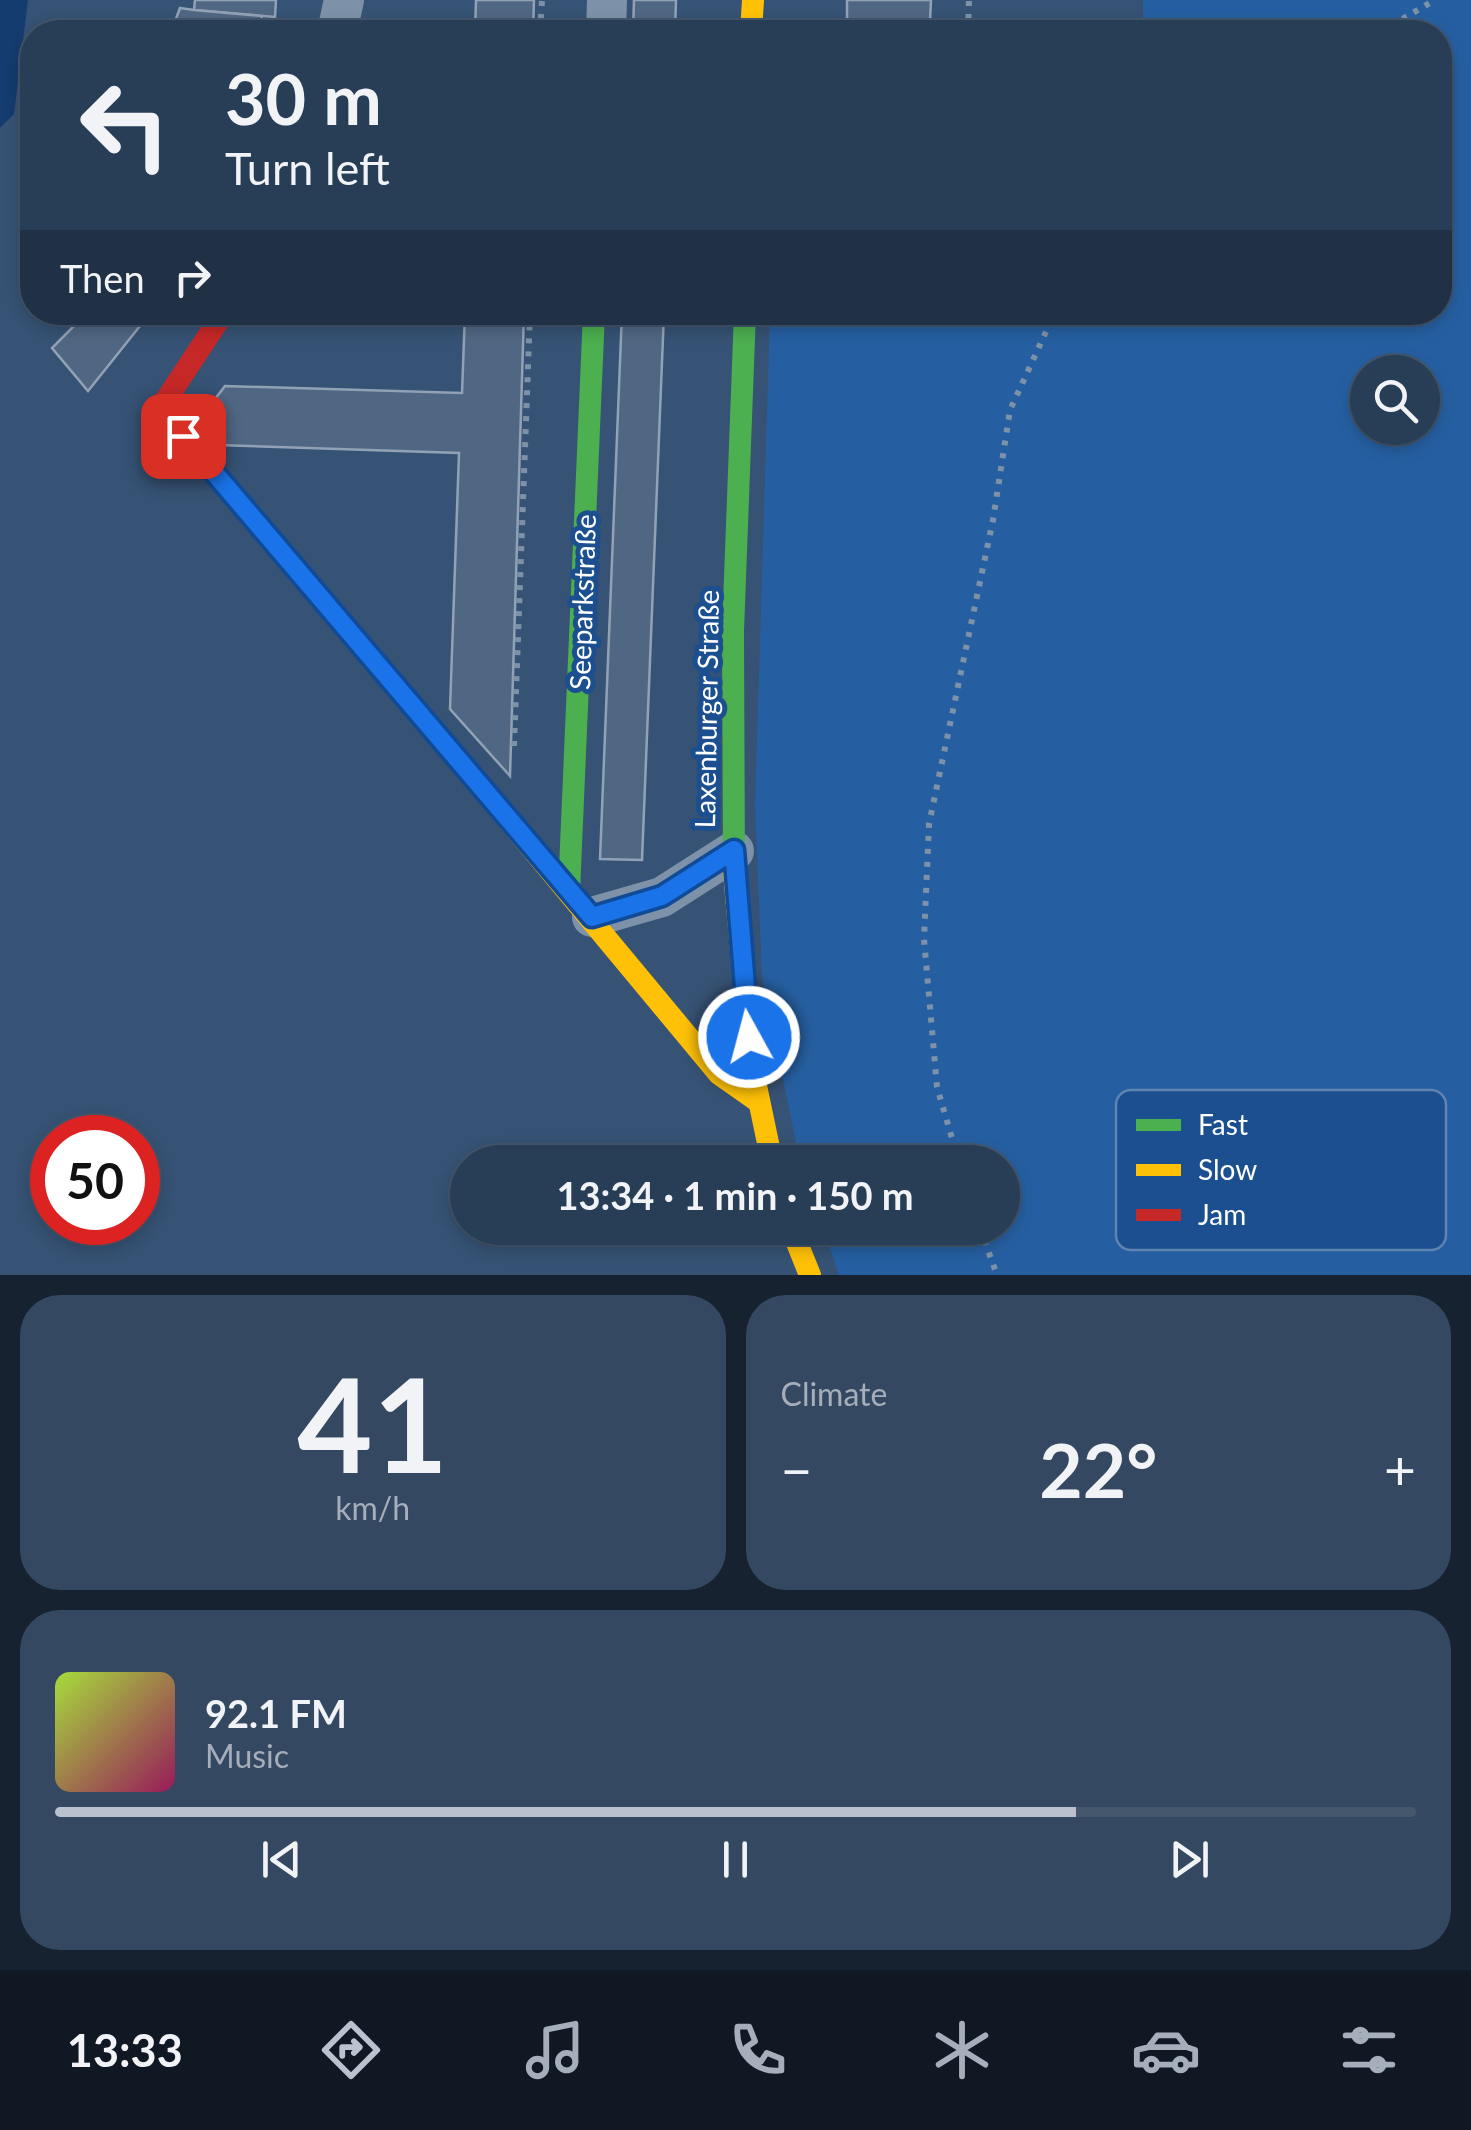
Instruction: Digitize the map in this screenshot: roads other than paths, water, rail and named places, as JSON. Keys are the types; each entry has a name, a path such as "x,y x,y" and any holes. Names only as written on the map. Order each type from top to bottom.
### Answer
{"street":[{"path":"216,325 160,410 581,904 719,1074 756,1100"},
{"name":"Seeparkstraße","path":"581,904 594,325"},
{"name":"Laxenburger Straße","path":"745,325 734,850 741,974 756,1100 768,1145"},
{"path":"581,904 662,896 734,850"},
{"path":"799,1245 810,1275"}]}
